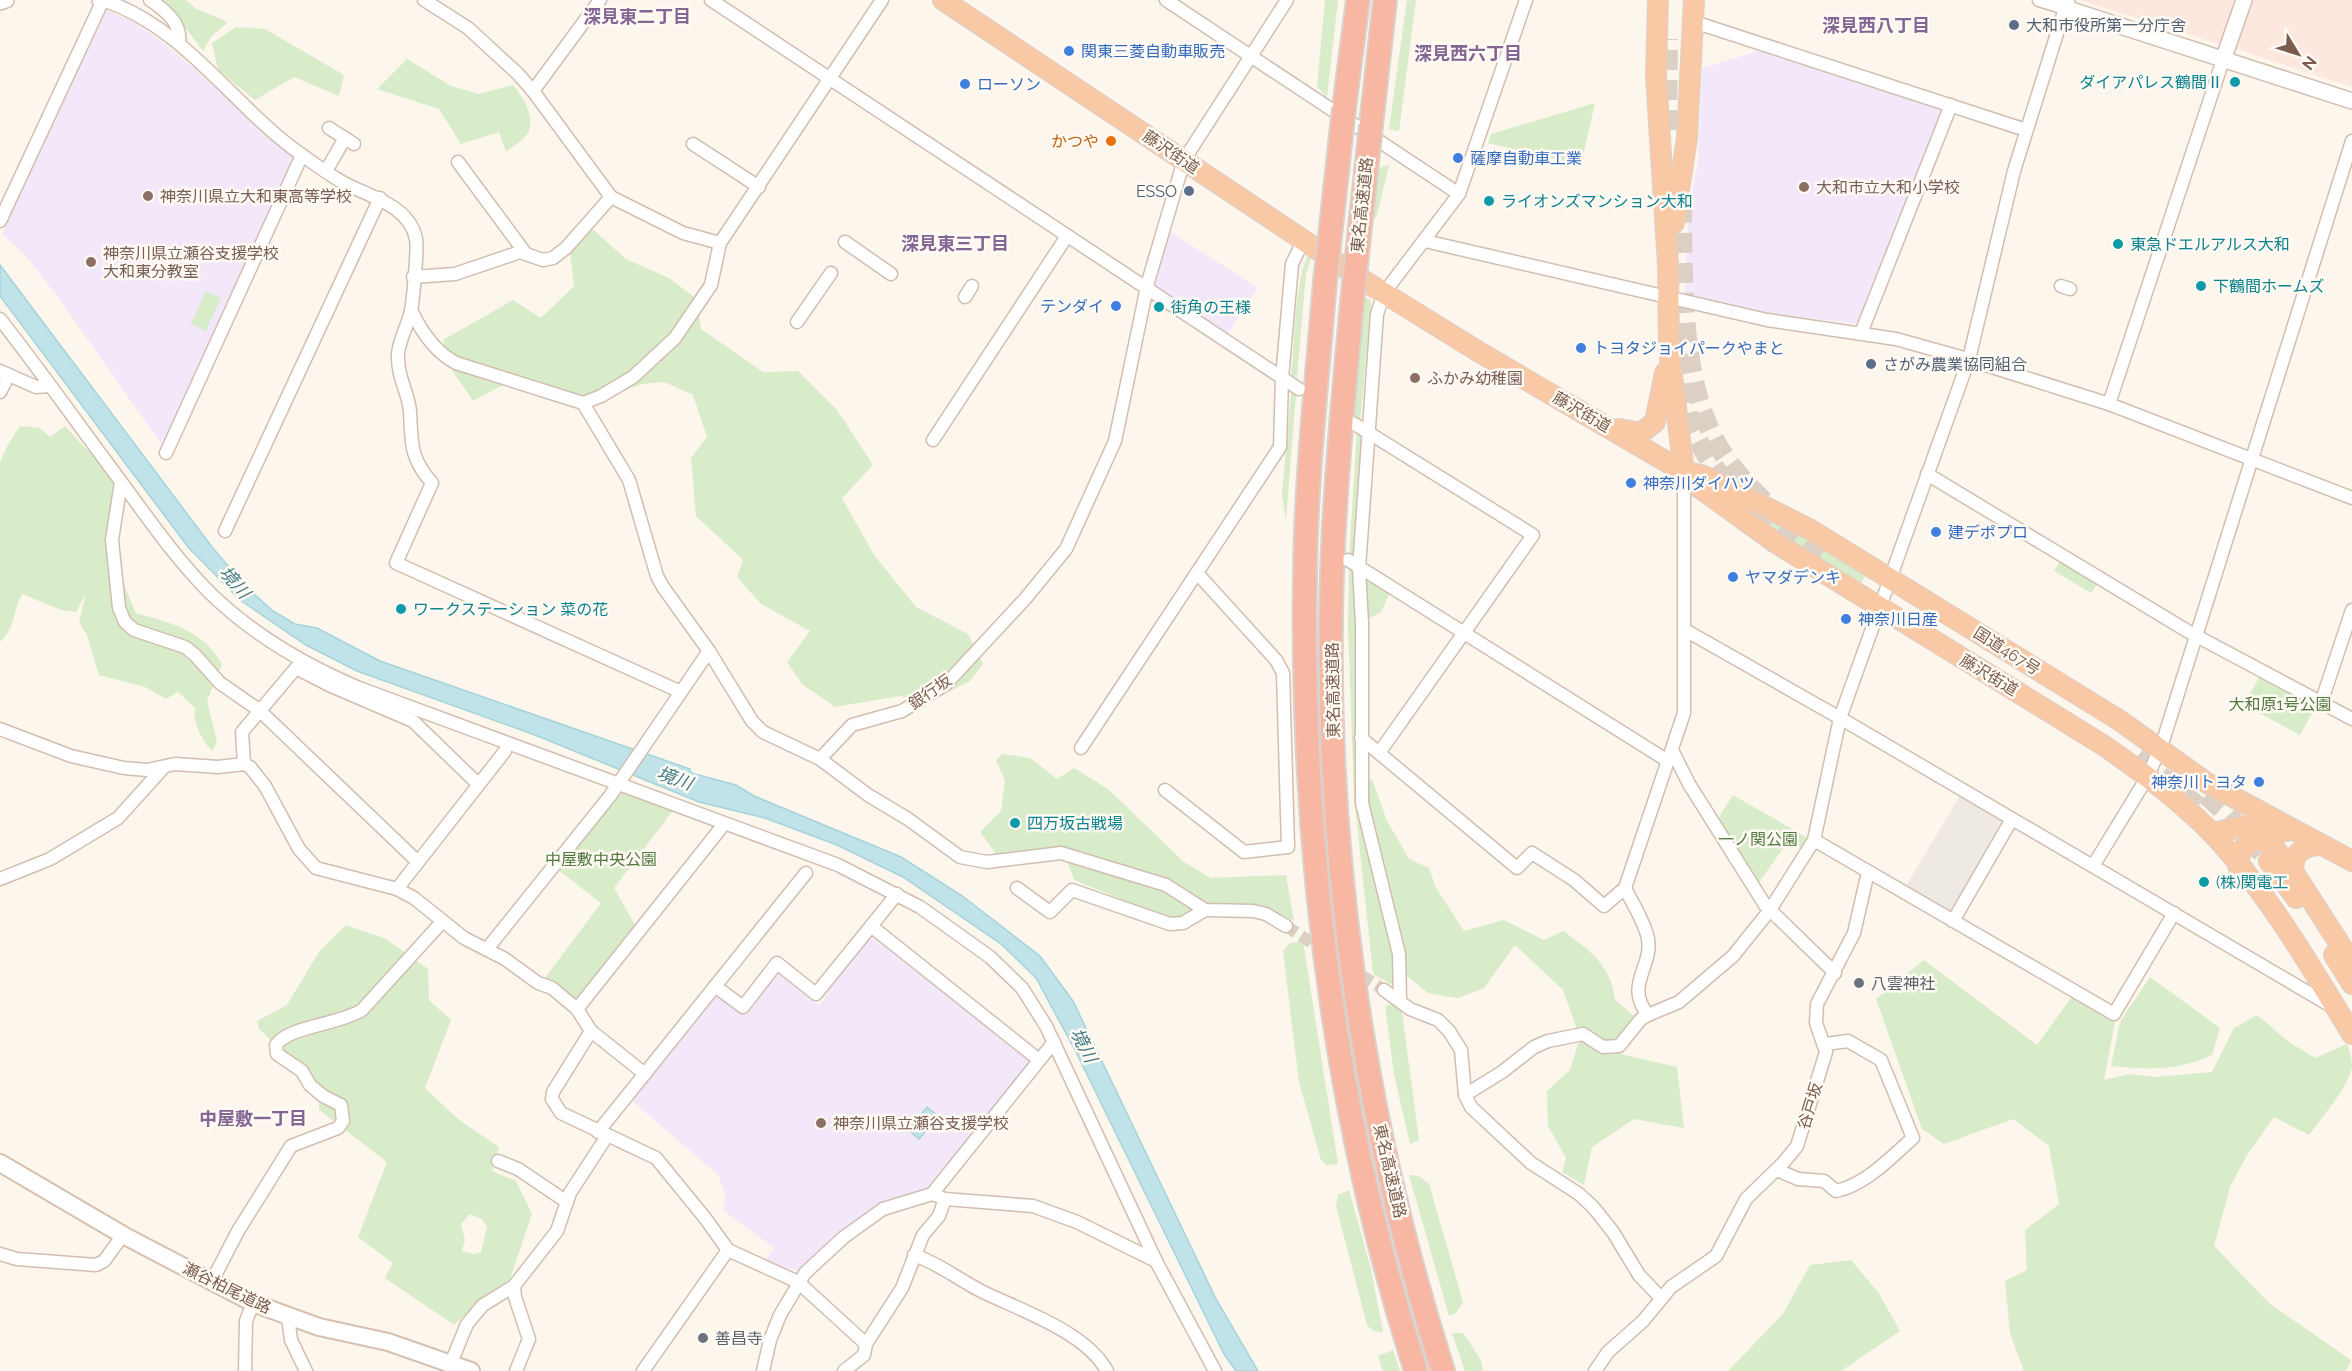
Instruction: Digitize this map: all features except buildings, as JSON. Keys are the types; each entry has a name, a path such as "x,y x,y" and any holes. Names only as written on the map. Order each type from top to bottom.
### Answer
{"highway":[{"name":"藤沢街道","path":"943,0 1302,241 1384,293 1684,472 1697,486 1776,543 2103,745 2148,776 2219,831 2255,866"},
{"name":"東名高速道路","path":"1358,0 1324,282 1309,479 1305,574 1309,754 1317,886 1330,999 1347,1098 1368,1197 1416,1371"},
{"name":"東名高速道路","path":"1385,0 1352,302 1332,575 1334,743 1344,897 1355,995 1374,1103 1407,1248 1443,1371"},
{"path":"1658,0 1658,124 1668,264 1669,351 1684,472"},
{"path":"1670,0 1675,39 1683,0"},
{"path":"1668,264 1688,126 1694,0"},
{"path":"1657,89 1672,99 1687,93 1691,84"},
{"path":"1658,124 1666,111 1676,110 1684,115 1688,126"},
{"path":"1573,407 1622,430 1633,433 1648,429 1658,415 1669,351"},
{"name":"国道467号","path":"1684,472 1704,476 1790,519 2160,748 2208,783 2352,861"},
{"path":"2219,831 2237,813 2236,801 2233,797"},
{"name":"国道467号","path":"2219,831 2267,827 2321,845"},
{"path":"2352,963 2298,881 2268,842 2249,843 2241,852 2322,935 2352,984"},
{"path":"2298,881 2293,868 2297,853 2311,845 2321,845"},
{"path":"2255,866 2288,933 2344,1011 2352,1034"}],"main road":[{"name":"瀬谷柏尾道路","path":"0,1163 123,1235 253,1303 319,1328 388,1342 471,1371"}],"street":[{"path":"0,2 6,0"},
{"path":"0,221 101,0 141,15 179,42 302,155 346,184 392,205 414,231 417,246 411,310 398,352 399,377 410,410 411,442 418,464 432,483 396,563 681,692"},
{"path":"150,0 177,27 180,34 179,42"},
{"path":"424,0 485,42 533,91 611,197 683,233 720,243"},
{"path":"533,91 600,0"},
{"path":"711,0 1299,389"},
{"path":"411,310 442,356 456,363 583,403 633,377 675,338 711,285 720,243 882,0"},
{"path":"1166,0 1459,194"},
{"name":"銀行坂","path":"820,759 852,725 902,711 946,684 1025,599 1066,549 1114,441 1147,288 1184,160 1287,0"},
{"path":"1400,1001 1399,954 1362,803 1360,738 1362,623 1359,568 1377,314 1384,293 1459,194 1526,0"},
{"path":"2039,0 2066,4 2223,60 2352,101"},
{"path":"2109,404 2244,0"},
{"path":"1465,1095 1502,1072 1527,1051 1548,1041 1583,1034 1603,1047 1618,1046 1641,1019 1662,1011 1701,985 1733,956 1770,910 1814,840 1840,718 1969,359 2026,130 2066,4"},
{"path":"1694,21 2026,130"},
{"path":"1861,333 1951,105"},
{"path":"326,171 349,141 329,128"},
{"path":"2092,866 2148,776 2160,748 2352,141"},
{"path":"693,144 759,187"},
{"path":"166,453 302,155"},
{"path":"458,162 526,254"},
{"path":"413,277 455,273 520,252 543,260 552,258 566,248 611,197"},
{"path":"225,531 380,198"},
{"path":"933,440 1067,236"},
{"path":"1081,748 1280,447 1282,378 1292,264 1302,241"},
{"path":"1425,241 1767,320 1896,339 1969,359 2109,404 2352,498"},
{"path":"845,242 891,274"},
{"path":"797,322 831,273"},
{"path":"965,297 972,285"},
{"path":"0,319 176,556 211,594 251,628 285,651 359,688 620,781 626,788 838,865 897,894 941,922 1010,974 1032,1002 1054,1042 1156,1261 1215,1371"},
{"path":"0,392 4,373 36,387 50,386"},
{"path":"583,403 629,480 657,576 709,651 752,721 763,732 820,759 868,795 969,861 987,862 1061,853 1166,885 1205,910 1252,911 1266,914 1286,926"},
{"path":"1353,423 1533,536 1379,753"},
{"path":"1360,738 1517,868 1532,853 1574,880 1604,906 1625,888 1684,712 1684,472"},
{"path":"1927,474 2196,637 2352,719"},
{"path":"121,482 112,540 118,608 125,622 134,630 185,647 220,683 260,710 418,862"},
{"path":"1348,560 1464,633 1670,756 1770,910 1835,973"},
{"path":"1165,790 1244,852 1288,847 1283,673 1276,660 1197,573"},
{"path":"2322,703 2352,610"},
{"path":"1684,630 2344,1011"},
{"path":"487,949 620,781 709,651"},
{"path":"243,765 242,732 296,668 329,685 413,721 478,784"},
{"path":"0,729 34,743 92,761 139,769 175,764 218,767 243,765 254,771 266,786 299,849 316,868 397,889 414,898 464,938 487,949 538,983 552,988 577,1010 591,1031 645,1074"},
{"path":"397,889 505,751"},
{"path":"0,879 50,859 118,818 164,767"},
{"path":"658,798 660,805 784,852 787,846"},
{"path":"1953,921 2012,819"},
{"path":"577,1010 721,828"},
{"path":"1814,840 2114,1014 2174,913"},
{"path":"1777,1170 1798,1179 1824,1181 1836,1191 1848,1189 1873,1173 1913,1138 1881,1060 1848,1041 1826,1044 1816,1023 1816,1011 1854,933 1868,872"},
{"path":"451,1363 466,1324 483,1305 514,1286 557,1231 567,1202 602,1134 645,1074 806,873"},
{"path":"1017,888 1050,912 1071,890 1170,924 1183,923 1205,910"},
{"path":"1625,888 1648,939 1638,988 1640,1003 1648,1015"},
{"path":"715,986 743,1007 777,963 816,994 897,894"},
{"path":"212,1283 238,1231 291,1146 338,1128 344,1121 341,1105 310,1085 302,1071 277,1054 276,1045 288,1034 348,1019 362,1010 442,921"},
{"path":"871,926 1040,1060"},
{"path":"1384,990 1400,1001 1438,1020 1459,1043 1465,1095 1472,1107 1531,1163 1580,1194 1593,1207 1613,1232 1639,1275 1661,1298"},
{"path":"591,1031 553,1092 552,1099 561,1113 656,1158 705,1218 728,1251 798,1282 866,1344"},
{"path":"763,1371 770,1341 798,1282 844,1237 883,1209 932,1194 1054,1042"},
{"name":"谷戸坂","path":"1594,1371 1608,1352 1643,1321 1671,1287 1716,1257 1746,1199 1777,1170 1800,1139 1824,1060 1826,1044"},
{"path":"498,1161 518,1169 567,1202"},
{"path":"932,1194 945,1199 1033,1206 1077,1222 1156,1261"},
{"path":"844,1371 864,1355 866,1344 902,1287 925,1230 939,1215 945,1199"},
{"path":"0,1254 28,1260 96,1265 104,1261 123,1235"},
{"path":"643,1371 728,1251"},
{"path":"914,1255 934,1262 981,1291 1043,1318 1073,1337 1107,1371"},
{"path":"514,1286 519,1312 529,1339 516,1371"},
{"path":"245,1371 246,1321 253,1303"},
{"path":"288,1317 291,1340 306,1371"}],"shaded area":[{"path":"2080,0 2237,0 2224,41 2218,44"},
{"path":"2252,0 2352,0 2352,87 2236,49"},
{"name":"神奈川県立大和東高等学校","path":"107,10 133,21 171,49 212,84 263,134 294,158 181,403 164,448 57,296 25,255 2,234"},
{"name":"大和市立大和小学校","path":"1765,49 1944,106 1860,324 1762,313 1689,296 1685,292 1688,214 1698,161 1702,68"},
{"path":"1166,229 1258,288 1226,336 1152,287"},
{"path":"1961,794 2006,822 1953,921 1904,889"},
{"name":"神奈川県立瀬谷支援学校","path":"876,932 1033,1062 931,1188 881,1207 804,1270 799,1271 764,1262 774,1248 723,1210 726,1197 718,1175 630,1099 718,994 746,1015 779,971 819,1006 829,992 825,989 869,935"}],"green space":[{"path":"159,0 186,0 195,8 228,22 211,37 203,51 179,19"},
{"path":"1325,0 1338,0 1327,97 1317,87"},
{"path":"1407,0 1416,0 1399,131 1389,129"},
{"path":"236,27 265,29 344,75 339,96 294,77 255,100 218,70 212,43"},
{"path":"407,59 451,86 479,94 513,85 524,101 529,114 528,133 506,152 499,132 461,144 439,109 377,89"},
{"path":"1595,103 1581,165 1488,143 1491,134"},
{"path":"1389,165 1376,219 1373,217 1379,168"},
{"path":"590,227 626,259 669,278 697,299 701,329 763,372 798,371 837,410 873,465 842,498 874,555 916,607 968,634 983,664 970,681 927,703 900,696 835,707 802,684 787,662 810,631 761,604 737,577 743,560 696,516 691,458 707,437 693,395 664,382 642,384 616,393 578,395 518,377 473,401 452,370 443,340 513,300 541,318 574,286 570,252"},
{"path":"1313,252 1306,274 1297,377 1291,376 1300,279 1309,253"},
{"path":"206,291 221,298 206,331 191,324"},
{"path":"1362,297 1370,299 1371,306 1360,423 1352,415"},
{"path":"1291,393 1296,394 1286,521 1282,495"},
{"path":"20,426 40,428 50,437 65,426 87,450 108,455 121,471 111,510 109,550 136,613 174,625 196,636 214,652 222,664 207,701 217,741 213,751 199,731 195,719 195,708 178,692 166,699 145,687 99,675 87,635 79,622 86,593 76,612 61,610 22,594 12,625 0,642 0,463 7,446"},
{"path":"1357,429 1364,437 1357,562 1349,558"},
{"path":"1700,478 1749,503 1866,575 1856,591"},
{"path":"2061,560 2098,583 2091,593 2054,571"},
{"path":"1349,566 1358,573 1362,803 1367,778 1372,779 1387,821 1409,859 1429,868 1436,888 1464,931 1504,920 1544,940 1563,931 1598,960 1609,977 1615,1000 1639,1020 1620,1054 1677,1067 1684,1128 1634,1119 1592,1147 1584,1185 1562,1172 1566,1158 1548,1126 1547,1091 1570,1070 1580,1038 1563,990 1515,945 1484,988 1458,998 1428,993 1402,972 1397,974 1392,985 1373,974 1354,796 1348,626"},
{"path":"1359,568 1390,592 1381,612 1365,621"},
{"name":"大和原1号公園","path":"2261,674 2317,704 2300,735 2244,705"},
{"path":"1002,754 1030,758 1057,779 1074,768 1108,789 1184,862 1211,878 1286,875 1294,921 1256,904 1213,903 1173,920 1074,880 1062,848 997,855 980,832 1001,811 1005,780 996,760"},
{"name":"中屋敷中央公園","path":"618,791 674,809 614,888 638,930 579,1002 545,978 601,903 557,869"},
{"name":"一ノ関公園","path":"1733,795 1811,840 1805,850 1789,840 1757,885 1717,820"},
{"path":"346,925 386,939 428,969 429,1000 451,1020 425,1088 459,1120 499,1147 492,1171 516,1181 532,1214 510,1279 474,1306 454,1325 385,1278 393,1263 358,1237 387,1162 319,1110 319,1085 259,1029 257,1021 287,1005 319,952","holes":["470,1214 482,1219 487,1227 481,1252 473,1254 462,1251 465,1240 461,1224"]},
{"path":"1303,941 1338,1164 1326,1165 1321,1160 1299,1082 1283,951 1290,943"},
{"path":"1924,960 2037,1045 2073,995 2116,1017 2104,1080 2129,1074 2156,1077 2212,1072 2234,1028 2257,1015 2289,1042 2315,1058 2347,1044 2352,1064 2349,1075 2340,1093 2309,1135 2274,1117 2247,1155 2230,1187 2214,1246 2270,1304 2351,1360 2346,1371 2024,1371 2010,1333 2005,1281 2027,1270 2025,1230 2059,1204 2049,1146 2013,1119 1944,1144 1922,1129 1876,999"},
{"path":"2150,977 2220,1028 2212,1055 2174,1067 2111,1066 2120,1022"},
{"path":"1392,1004 1402,1012 1419,1140 1410,1144 1394,1074 1385,1006"},
{"path":"1409,1175 1419,1176 1429,1184 1463,1302 1456,1313 1449,1316"},
{"path":"1349,1190 1371,1269 1383,1332 1373,1331 1367,1325 1336,1206 1338,1195"},
{"path":"1851,1260 1878,1292 1900,1331 1841,1371 1728,1371 1783,1314 1810,1265"},
{"path":"1452,1333 1463,1333 1481,1360 1483,1371 1465,1371"},
{"path":"1393,1350 1400,1371 1383,1371 1378,1356"}],"water":[{"name":"境川","path":"0,265 212,547 246,587 273,611 295,624 317,628 380,661 690,769 691,773 736,785 754,796 901,857 961,895 1040,956 1073,1001 1216,1299 1258,1371 1236,1371 1224,1354 1075,1050 1036,978 1001,944 903,877 837,845 765,818 699,802 535,735 357,671 306,645 240,600 188,547 0,296"},
{"path":"927,1107 938,1116 919,1139 909,1130"}],"tunnel":[{"path":"1667,130 1668,39"},
{"path":"1682,203 1685,319 1693,377 1700,404 1721,451 1769,506"},
{"path":"1681,384 1688,415 1699,443 1714,467 1753,509 1826,564"},
{"path":"2137,757 2198,806"},
{"path":"2184,775 2227,814 2269,861"},
{"path":"1286,926 1384,990"}],"place":[{"name":"大和市役所第一分庁舎","path":"2014,25"},
{"name":"関東三菱自動車販売","path":"1069,51"},
{"name":"ダイアパレス鶴間Ⅱ","path":"2235,82"},
{"name":"ローソン","path":"965,84"},
{"name":"かつや","path":"1111,141"},
{"name":"薩摩自動車工業","path":"1458,158"},
{"name":"大和市立大和小学校","path":"1804,187"},
{"name":"ESSO","path":"1189,191"},
{"name":"神奈川県立大和東高等学校","path":"148,196"},
{"name":"ライオンズマンション大和","path":"1489,201"},
{"name":"東急ドエルアルス大和","path":"2118,244"},
{"name":"神奈川県立瀬谷支援学校 大和東分教室","path":"91,262"},
{"name":"下鶴間ホームズ","path":"2201,286"},
{"name":"テンダイ","path":"1116,306"},
{"name":"街角の王様","path":"1159,307"},
{"name":"トヨタジョイパークやまと","path":"1581,348"},
{"name":"さがみ農業協同組合","path":"1871,364"},
{"name":"ふかみ幼稚園","path":"1415,378"},
{"name":"神奈川ダイハツ","path":"1631,483"},
{"name":"建デポプロ","path":"1936,532"},
{"name":"ヤマダデンキ","path":"1733,577"},
{"name":"ワークステーション 菜の花","path":"401,609"},
{"name":"神奈川日産","path":"1846,619"},
{"name":"神奈川トヨタ","path":"2259,782"},
{"name":"四万坂古戦場","path":"1015,823"},
{"name":"(株)関電工","path":"2204,882"},
{"name":"八雲神社","path":"1859,983"},
{"name":"神奈川県立瀬谷支援学校","path":"821,1123"},
{"name":"善昌寺","path":"703,1338"}],"district":[{"name":"深見東二丁目","path":"637,16"},
{"name":"深見西八丁目","path":"1876,25"},
{"name":"深見西六丁目","path":"1468,53"},
{"name":"深見東三丁目","path":"955,243"},
{"name":"中屋敷一丁目","path":"253,1118"}]}
